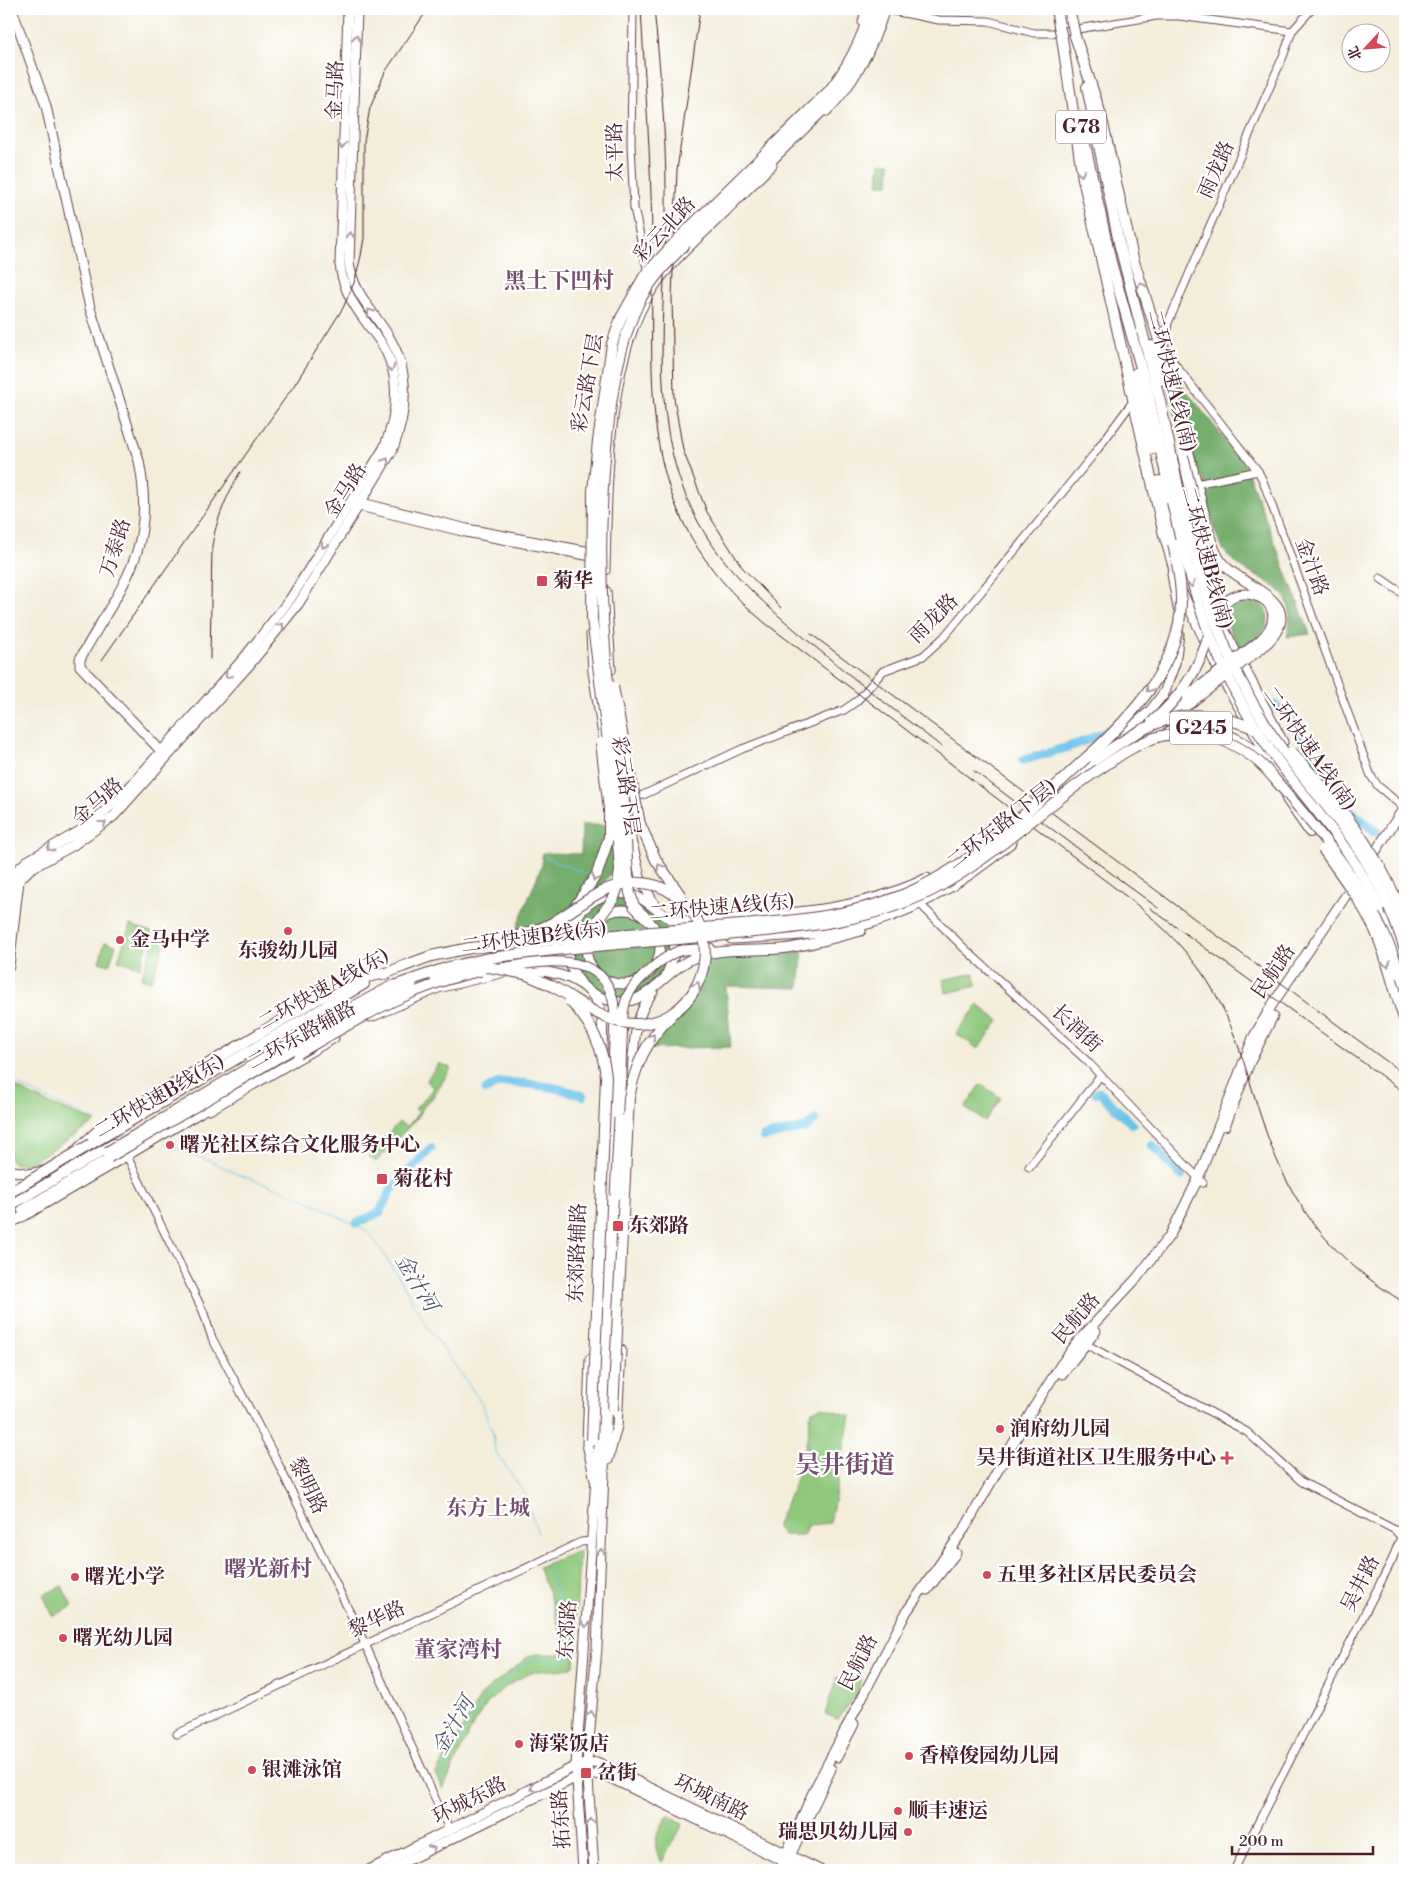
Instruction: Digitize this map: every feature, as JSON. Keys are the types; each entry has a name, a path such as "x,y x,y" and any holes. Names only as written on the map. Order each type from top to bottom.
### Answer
{"highway":[{"name":"彩云北路","path":"600,647 591,578 593,490 606,378 612,344 621,318 645,275 661,256 829,91 843,74 856,51 871,9"},
{"name":"彩云北路","path":"600,647 604,472 611,404 623,343 640,300 668,261 841,90 857,67 884,9"},
{"name":"G78","path":"1056,9 1062,38"},
{"name":"G78","path":"1069,9 1075,36"},
{"path":"1075,36 1101,115 1131,252 1161,347 1194,487 1198,537"},
{"name":"二环快速A线(南)","path":"1075,36 1112,214 1156,384 1171,474 1204,591 1230,660 1275,740 1347,834 1371,870 1385,896 1405,949"},
{"path":"1062,38 1083,179 1164,535"},
{"name":"二环快速B线(南)","path":"1062,38 1116,279 1171,474 1194,594 1221,664 1267,745 1339,839 1363,875 1382,914 1405,981"},
{"path":"1123,261 1161,373 1209,534"},
{"path":"1048,796 1114,732 1137,705 1166,663 1176,637 1180,613 1181,590 1116,279"},
{"path":"1058,798 1168,707 1192,676 1205,650 1212,616 1212,584 1186,455"},
{"path":"568,913 583,897 598,874 609,837 609,809 602,751 600,647"},
{"path":"600,647 626,814 629,888 634,906 645,917"},
{"path":"600,647 640,824 656,860 698,921 705,944 704,968 696,988 653,1036 644,1050 636,1066 629,1098 613,1410"},
{"path":"597,921 614,898 620,870 600,647"},
{"path":"1048,796 1122,740 1156,722 1177,717 1204,716 1240,723 1282,744 1315,779 1373,854 1391,887 1405,922"},
{"path":"1058,798 1134,747 1167,735 1189,733 1231,743 1252,756 1277,782 1362,890 1386,935 1405,991"},
{"path":"1252,756 1272,779 1364,908 1383,952 1405,1021"},
{"name":"二环快速A线(东)","path":"9,1191 344,994 386,973 431,956 470,948 759,923 818,917 865,908 902,895 945,873 980,850 1048,796"},
{"name":"二环快速B线(东)","path":"9,1206 300,1035 363,1000 400,984 449,967 484,959 813,926 877,914 919,897 957,876 1058,798"},
{"path":"470,948 536,930 608,889 624,884 642,883 656,886 672,894 688,907 698,921"},
{"path":"400,984 462,969 489,968 517,972 550,985 602,1020 639,1024 662,1018 679,1008"},
{"path":"62,1162 95,1133 112,1121 316,1000 362,978 386,973"},
{"path":"550,985 577,1008 594,1031 603,1056 606,1077 592,1440"},
{"path":"28,1212 200,1112 247,1073 300,1035"}],"main road":[{"name":"万泰路","path":"14,9 55,124 96,318 143,460 146,478 148,518 135,571 86,656 83,665 163,749"},
{"name":"金马路","path":"13,879 72,846 114,816 283,624 318,574 354,502 384,448 391,430 396,394 389,359 381,342 348,297 340,265 342,149 348,9"},
{"name":"金马路","path":"13,879 15,872 27,861 85,828 106,812 163,749 275,619 310,570 354,502 392,451 400,432 406,392 398,354 364,302 351,275 349,263 357,9"},
{"path":"1094,771 1260,645 1278,628 1280,618 1277,606 1266,592 1225,566 1217,556 1209,534"},
{"path":"1094,771 1142,725 1154,710 1166,690 1175,662 1179,629 1174,586 1164,535"},
{"path":"1164,535 1180,589 1216,666 1255,736 1293,790"},
{"path":"1198,537 1203,581 1220,632 1245,688 1279,737"},
{"name":"G245","path":"1260,645 1272,623 1270,608 1265,600 1257,595 1248,593 1236,596 1224,608 1223,626 1279,737 1372,862 1394,908 1405,949"},
{"path":"894,892 945,869 984,844 1134,726 1154,707 1166,690"},
{"name":"G245","path":"1094,771 1158,736 1181,730 1204,728 1228,733 1246,742 1267,760 1331,837 1387,924 1405,977"},
{"name":"二环东路(下层)","path":"9,1217 384,996 413,984 478,966 568,952 830,931 858,926 887,914 989,862 1094,771"},
{"name":"民航路","path":"786,1861 912,1614 970,1532 1039,1410 1082,1342 1161,1258 1190,1211 1250,1062 1268,1024 1405,810"},
{"path":"600,1480 618,1418 629,1126 635,1035 641,1011 672,964 675,946 671,928 643,885 633,847"},
{"name":"G245","path":"617,853 616,871 612,884 605,893 586,907 572,924 566,949 571,968 586,988 598,997 619,1001 641,997 659,985 686,962 712,953 796,947 893,921 922,906 954,880"},
{"path":"9,899 13,879"},
{"path":"9,966 13,879"},
{"name":"G245","path":"660,911 672,920 685,921 829,908 863,902 894,892 937,885 954,880"},
{"path":"586,907 606,896 621,893 645,899 660,911"},
{"name":"二环东路(下层)","path":"9,1210 360,1002 388,987 419,975 476,959 523,951 644,939 815,926 922,906"},
{"name":"二环东路辅路","path":"9,1191 368,983 396,970 437,956 520,939 554,928 586,907"},
{"path":"413,984 449,979 503,967 562,961 578,964 600,976 609,982 620,985 634,983 646,976 656,960 659,948 654,930 645,917 631,910 621,910 606,915 597,921 588,935 587,946 591,963 600,976 611,993 619,1018"},
{"path":"619,1018 628,994 666,957 678,951 790,942 861,931"},
{"path":"258,1081 298,1054 384,1005 478,966"},
{"name":"二环东路辅路","path":"9,1224 28,1212 50,1204 362,1022 438,988 509,971 530,970 550,973 572,980 586,988"},
{"path":"586,988 595,999 602,1020"},
{"name":"东郊路","path":"587,1763 597,1648 600,1480 619,1018"},
{"name":"东郊路辅路","path":"600,1480 587,1438 594,1309 602,1020"},
{"path":"615,1118 629,1126"},
{"name":"东郊路","path":"576,1766 592,1540 600,1480 613,1250 615,1118"},
{"path":"9,1170 29,1174 46,1170"},
{"path":"615,1196 628,1173"},
{"path":"600,1480 613,1426 613,1410"},
{"path":"592,1440 591,1443 600,1480"},
{"name":"环城南路","path":"587,1763 604,1764 802,1870"},
{"name":"环城东路","path":"369,1870 450,1831 576,1766 587,1763"},
{"name":"拓东路","path":"587,1763 594,1870"},
{"name":"拓东路","path":"576,1766 583,1870"},
{"name":"环城南路","path":"587,1774 609,1776 786,1861 820,1870"},
{"name":"环城东路","path":"388,1870 577,1777 587,1774"}],"street":[{"name":"太平路","path":"633,9 631,144 634,208 651,294"},
{"name":"彩云路下层","path":"617,853 591,663 588,553 594,444 610,340 620,313 647,268 692,220 826,87 840,69 852,48 862,23 865,9"},
{"path":"884,9 939,20 988,21 1040,33 1054,33 1157,16 1179,16 1292,31"},
{"name":"彩云路下层","path":"633,847 616,729 606,556 607,499 617,399 633,329 651,294 680,256 840,98 866,60 877,36 884,9"},
{"name":"雨龙路","path":"1164,349 1168,323 1273,81 1292,31 1312,9"},
{"name":"金汁路","path":"1164,349 1258,472 1371,776 1378,786 1405,810"},
{"name":"雨龙路","path":"611,801 643,794 742,750 844,710 857,702 883,671 919,658 931,650 975,601 1094,454 1131,404"},
{"path":"1202,483 1258,472"},
{"path":"354,502 466,533 606,556"},
{"path":"1380,578 1405,595"},
{"name":"长润街","path":"922,906 976,959 1074,1048 1201,1181"},
{"path":"1029,1167 1100,1076"},
{"name":"黎明路","path":"128,1158 203,1312 212,1338 274,1455 365,1644 450,1831"},
{"name":"吴井路","path":"1082,1342 1247,1432 1302,1482 1395,1530 1401,1537 1392,1560 1234,1870"},
{"name":"黎华路","path":"177,1734 581,1542 592,1540"},
{"path":"779,1870 786,1861"}],"green space":[{"path":"880,163 890,163 889,184 878,184"},
{"path":"1172,373 1244,463 1310,634 1287,637 1290,616 1287,602 1280,591 1232,560 1222,547 1212,521 1203,476 1198,477"},
{"path":"1237,598 1258,599 1268,615 1266,628 1256,639 1241,650 1227,623 1228,610"},
{"path":"582,825 613,825 614,862 609,876 594,895 565,919 515,932 542,865 542,853 581,854"},
{"path":"621,898 640,902 656,913 667,929 671,948 667,967 656,983 640,994 621,998 602,994 586,983 575,967 571,948 575,929 586,913 602,902"},
{"path":"130,925 152,932 140,967 118,960"},
{"path":"155,939 165,942 151,981 141,978"},
{"path":"105,942 116,945 109,965 99,962"},
{"path":"803,951 799,988 726,986 731,1047 647,1049 698,987 710,958"},
{"path":"974,973 977,986 946,993 943,980"},
{"path":"978,1005 999,1021 978,1049 956,1033"},
{"path":"439,1063 451,1068 431,1100 429,1099 415,1120 376,1162 369,1156 399,1122 407,1127 419,1112 415,1109 434,1088 426,1081"},
{"path":"9,1084 45,1102 96,1122 27,1165 15,1164 9,1159"},
{"path":"981,1084 1001,1098 985,1121 965,1108"},
{"path":"822,1407 850,1416 830,1523 808,1525 803,1535 783,1535 776,1526 802,1459 810,1415 812,1410"},
{"path":"579,1551 574,1666 529,1674 507,1686 496,1695 474,1723 443,1789 436,1773 482,1694 529,1656 536,1654 561,1654 564,1642 547,1588 538,1567"},
{"path":"62,1586 72,1607 53,1616 43,1595"},
{"path":"849,1673 862,1680 855,1697 837,1719 825,1714 837,1677 845,1680"},
{"path":"668,1815 683,1824 662,1862 656,1849 656,1838"}],"waterway":[{"path":"1274,705 1292,723 1331,788 1356,815 1377,832"},
{"path":"1023,760 1083,742 1116,726"},
{"path":"544,857 582,872"},
{"name":"金汁河","path":"10,1082 94,1120"},
{"path":"486,1090 496,1084 514,1083 553,1088 583,1096"},
{"path":"1096,1093 1099,1092 1132,1124"},
{"path":"763,1137 806,1128 815,1120"},
{"path":"1152,1145 1182,1176"},
{"name":"金汁河","path":"174,1148 213,1162 239,1175 295,1194 369,1232 400,1279 425,1323 481,1402 493,1433 495,1451 523,1491 538,1533"},
{"path":"357,1223 380,1212 391,1190 431,1148"},
{"name":"金汁河","path":"439,1781 469,1720 483,1701 523,1664 540,1658 556,1662 569,1657 569,1636 547,1565"}],"railway":[{"path":"102,660 295,384 343,308 354,283 364,238 364,141 370,108 385,72 428,9"},
{"path":"641,9 652,235 653,397 659,446 671,492 691,537 722,581 765,623 1131,900 1178,943 1208,981 1224,1010 1237,1041 1273,1150 1285,1178 1299,1203 1334,1247 1355,1267 1378,1286 1405,1303"},
{"path":"654,9 666,163 662,342 663,384 667,425 676,466 690,505 711,543 731,569 753,592 818,649 942,747"},
{"path":"700,9 677,170 672,296 674,398 683,450 707,512 742,567 781,608"},
{"path":"210,659 212,546 216,526 240,472"},
{"path":"811,634 1405,1075"},
{"path":"974,771 1158,908"},
{"path":"1150,908 1405,1093"}],"place":[{"name":"菊华","path":"542,581"},
{"name":"东骏幼儿园","path":"288,931"},
{"name":"金马中学","path":"120,940"},
{"name":"曙光社区综合文化服务中心","path":"170,1145"},
{"name":"菊花村","path":"382,1179"},
{"name":"东郊路","path":"618,1226"},
{"name":"润府幼儿园","path":"1000,1429"},
{"name":"吴井街道社区卫生服务中心","path":"1227,1458"},
{"name":"五里多社区居民委员会","path":"987,1575"},
{"name":"曙光小学","path":"75,1577"},
{"name":"曙光幼儿园","path":"63,1638"},
{"name":"海棠饭店","path":"519,1744"},
{"name":"香樟俊园幼儿园","path":"909,1756"},
{"name":"银滩泳馆","path":"252,1770"},
{"name":"岔街","path":"586,1773"},
{"name":"顺丰速运","path":"898,1811"},
{"name":"瑞思贝幼儿园","path":"908,1832"}],"district":[{"name":"黑土下凹村","path":"559,281"},
{"name":"吴井街道","path":"845,1465"},
{"name":"东方上城","path":"488,1509"},
{"name":"曙光新村","path":"268,1569"},
{"name":"董家湾村","path":"458,1650"}]}
